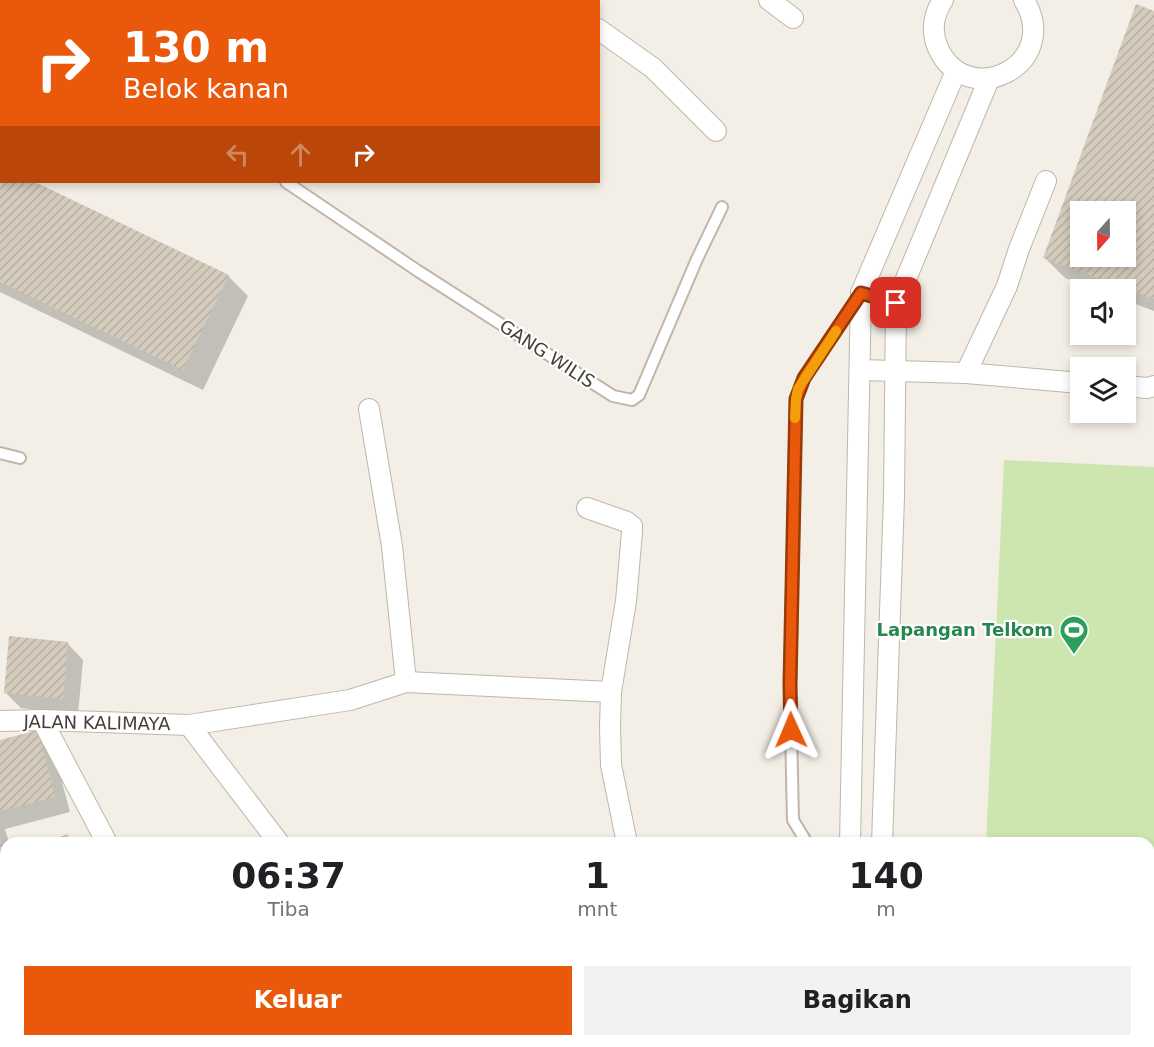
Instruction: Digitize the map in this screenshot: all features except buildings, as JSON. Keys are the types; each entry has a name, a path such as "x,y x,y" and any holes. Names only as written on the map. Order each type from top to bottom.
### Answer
{"street":[{"path":"769,0 793,18"},
{"path":"941,1 934,20 934,39 942,57 956,71 972,78 989,79 1006,74 1021,63 1031,48 1034,30 1031,12 1024,0"},
{"path":"600,30 653,68 716,131"},
{"path":"850,837 861,293 956,71"},
{"path":"882,837 894,496 896,303 989,79"},
{"path":"966,373 1007,286 1046,181"},
{"path":"861,293 896,303"},
{"path":"860,370 966,373 1070,382"},
{"path":"1136,387 1154,386"},
{"path":"369,409 392,546 406,682"},
{"path":"586,508 627,522 632,526 626,601 611,692 611,765 626,837"},
{"path":"189,725 350,700 406,682 611,692"},
{"path":"42,720 103,837"},
{"name":"JALAN KALIMAYA","path":"0,721 42,720 189,725 274,837"}],"lane":[{"name":"GANG WILIS","path":"287,183 418,271 613,396 624,400 632,400 639,395 697,259 722,207"},
{"path":"803,837 793,820 790,685 796,399 804,378 861,293"},
{"path":"0,453 20,458"}],"green space":[{"name":"Lapangan Telkom","path":"1004,460 1154,467 1154,837 986,837"}],"slow traffic":[{"path":"795,418 798,389 836,331"}],"place":[{"name":"Lapangan Telkom","path":"1074,656"}],"route":[{"path":"791,730 790,685 798,389 861,293 896,303"}]}
